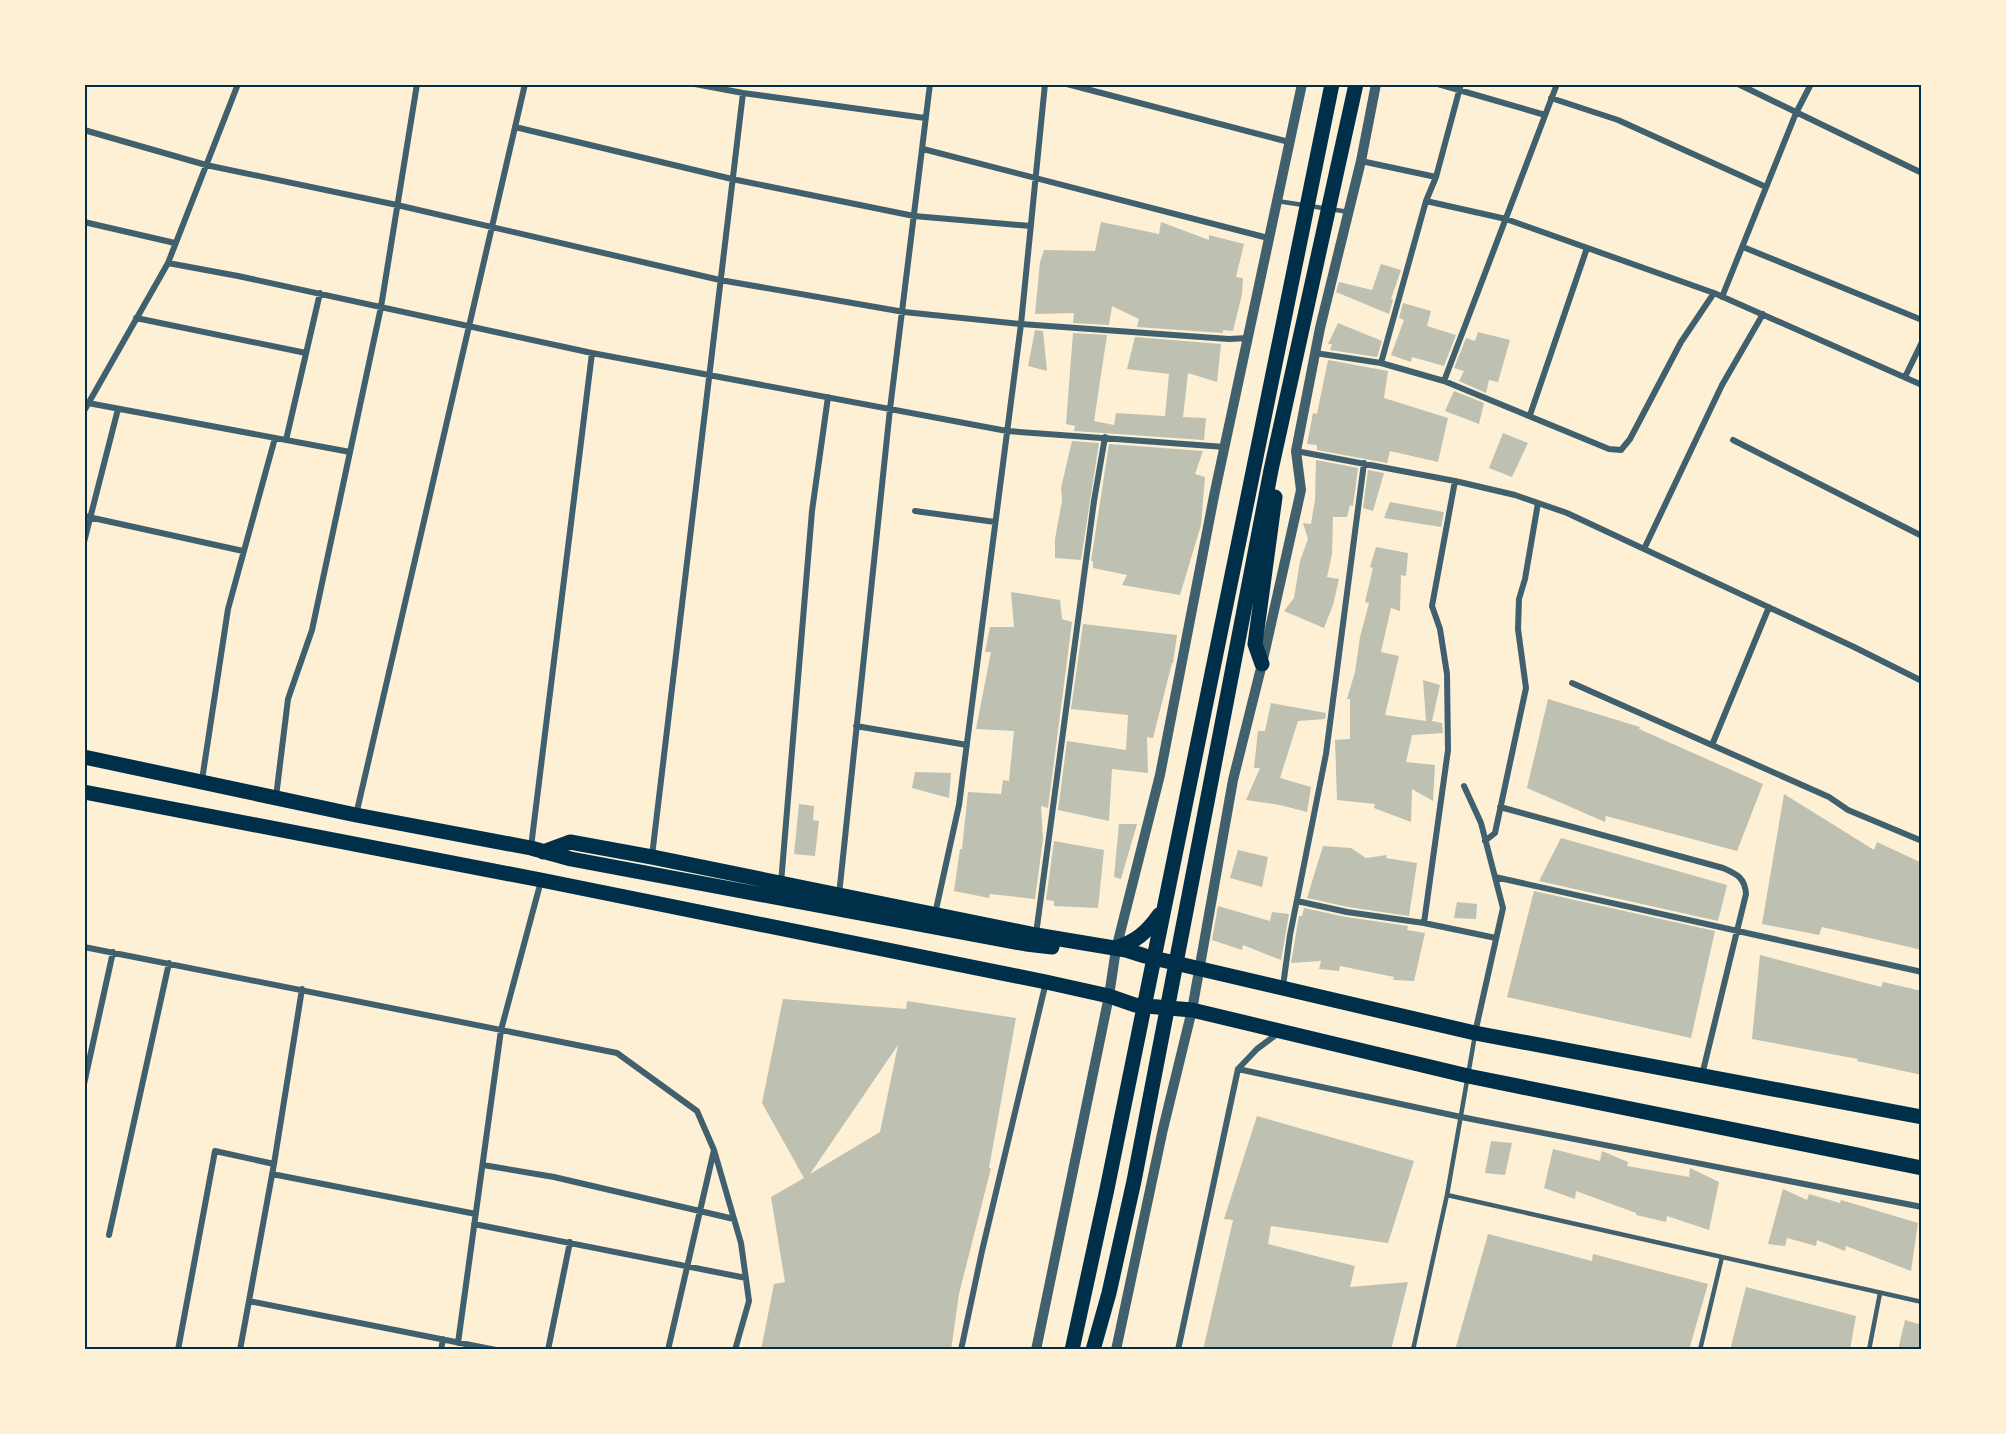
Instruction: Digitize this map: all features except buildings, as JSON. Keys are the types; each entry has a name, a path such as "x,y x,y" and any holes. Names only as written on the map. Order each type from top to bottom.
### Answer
{"main road":[{"path":"1072,1350 1107,1189 1332,84"},
{"path":"1093,1350 1109,1293 1136,1169 1271,470 1356,84"},
{"path":"1262,664 1255,644 1275,500 1271,470"},
{"path":"84,757 356,815 537,850 571,859 1026,944 1096,952 1124,945 1137,939 1150,927 1162,910"},
{"path":"84,792 542,880 1046,982 1109,996 1135,1005 1191,1010 1468,1076 1922,1168"},
{"path":"537,850 570,842 652,857 1036,935 1126,950 1283,990 1475,1033 1922,1117"}],"street":[{"path":"84,411 168,263 238,84"},
{"path":"276,798 288,699 312,630 381,307 417,84"},
{"path":"356,815 525,84"},
{"path":"695,84 743,93 925,118"},
{"path":"838,896 890,409 930,84"},
{"path":"935,914 959,805 967,745 1021,324 1045,84"},
{"path":"1067,84 1289,142"},
{"path":"1036,1350 1109,996 1116,950 1160,775 1214,495 1302,84"},
{"path":"1116,1350 1191,1010 1233,780 1301,490 1296,451 1376,84"},
{"path":"1438,84 1460,87 1545,115"},
{"path":"1444,381 1557,84"},
{"path":"1738,84 1922,173"},
{"path":"1722,297 1796,113 1811,84"},
{"path":"1381,363 1460,87"},
{"path":"652,857 743,93"},
{"path":"1551,98 1618,120 1766,187"},
{"path":"515,127 732,179 914,216 1031,226"},
{"path":"84,130 206,165 397,205 720,280 902,312 1021,324 1229,339 1248,338"},
{"path":"923,149 1268,238"},
{"path":"1361,161 1436,177"},
{"path":"1426,201 1506,219 1714,293 1922,385"},
{"path":"84,222 176,243"},
{"path":"1743,247 1922,320"},
{"path":"1530,415 1587,248"},
{"path":"168,263 320,293 592,353 1006,431 1226,447"},
{"path":"286,440 320,293"},
{"path":"1316,353 1381,363 1444,381 1609,449 1621,450 1630,439 1681,342 1714,293"},
{"path":"1644,549 1722,385 1763,315"},
{"path":"136,318 306,353"},
{"path":"1905,377 1922,342"},
{"path":"537,850 592,353"},
{"path":"781,884 812,511 828,397"},
{"path":"88,403 350,453"},
{"path":"84,542 87,516 118,409"},
{"path":"1036,935 1093,513 1106,437"},
{"path":"202,782 228,609 275,438"},
{"path":"1733,440 1922,536"},
{"path":"1296,451 1455,481 1515,495 1568,513 1922,681"},
{"path":"1283,990 1297,901 1326,754 1364,463"},
{"path":"1424,923 1448,750 1447,674 1440,629 1432,606 1455,481"},
{"path":"1485,842 1495,833 1526,688 1518,629 1519,599 1525,579 1538,503"},
{"path":"915,511 995,522"},
{"path":"87,516 243,551"},
{"path":"1712,745 1769,608"},
{"path":"1572,683 1829,797 1848,810 1922,841"},
{"path":"856,726 967,745"},
{"path":"1464,786 1481,823 1503,908 1475,1033"},
{"path":"1500,807 1723,868 1743,878 1746,894 1702,1076"},
{"path":"1495,877 1922,972"},
{"path":"458,1343 501,1030 542,880"},
{"path":"1297,901 1496,938"},
{"path":"84,947 617,1053 697,1111 714,1150 741,1243 749,1301 735,1350"},
{"path":"84,1084 113,952"},
{"path":"110,1235 169,963"},
{"path":"961,1350 982,1251 1046,982"},
{"path":"240,1350 274,1164 302,989"},
{"path":"1178,1350 1238,1069 1257,1049 1280,1032"},
{"path":"1238,1069 1461,1117 1922,1207"},
{"path":"668,1350 714,1150"},
{"path":"178,1350 215,1151 274,1164"},
{"path":"483,1165 554,1178 734,1219"},
{"path":"272,1174 476,1214"},
{"path":"474,1224 746,1278"},
{"path":"548,1350 570,1242"},
{"path":"249,1301 496,1350"},
{"path":"441,1350 443,1340"}],"lane":[{"path":"1276,201 1349,212"},
{"path":"1413,1350 1447,1195 1475,1033"},
{"path":"1447,1195 1922,1302"},
{"path":"1700,1350 1722,1257"},
{"path":"1869,1350 1880,1293"}]}
